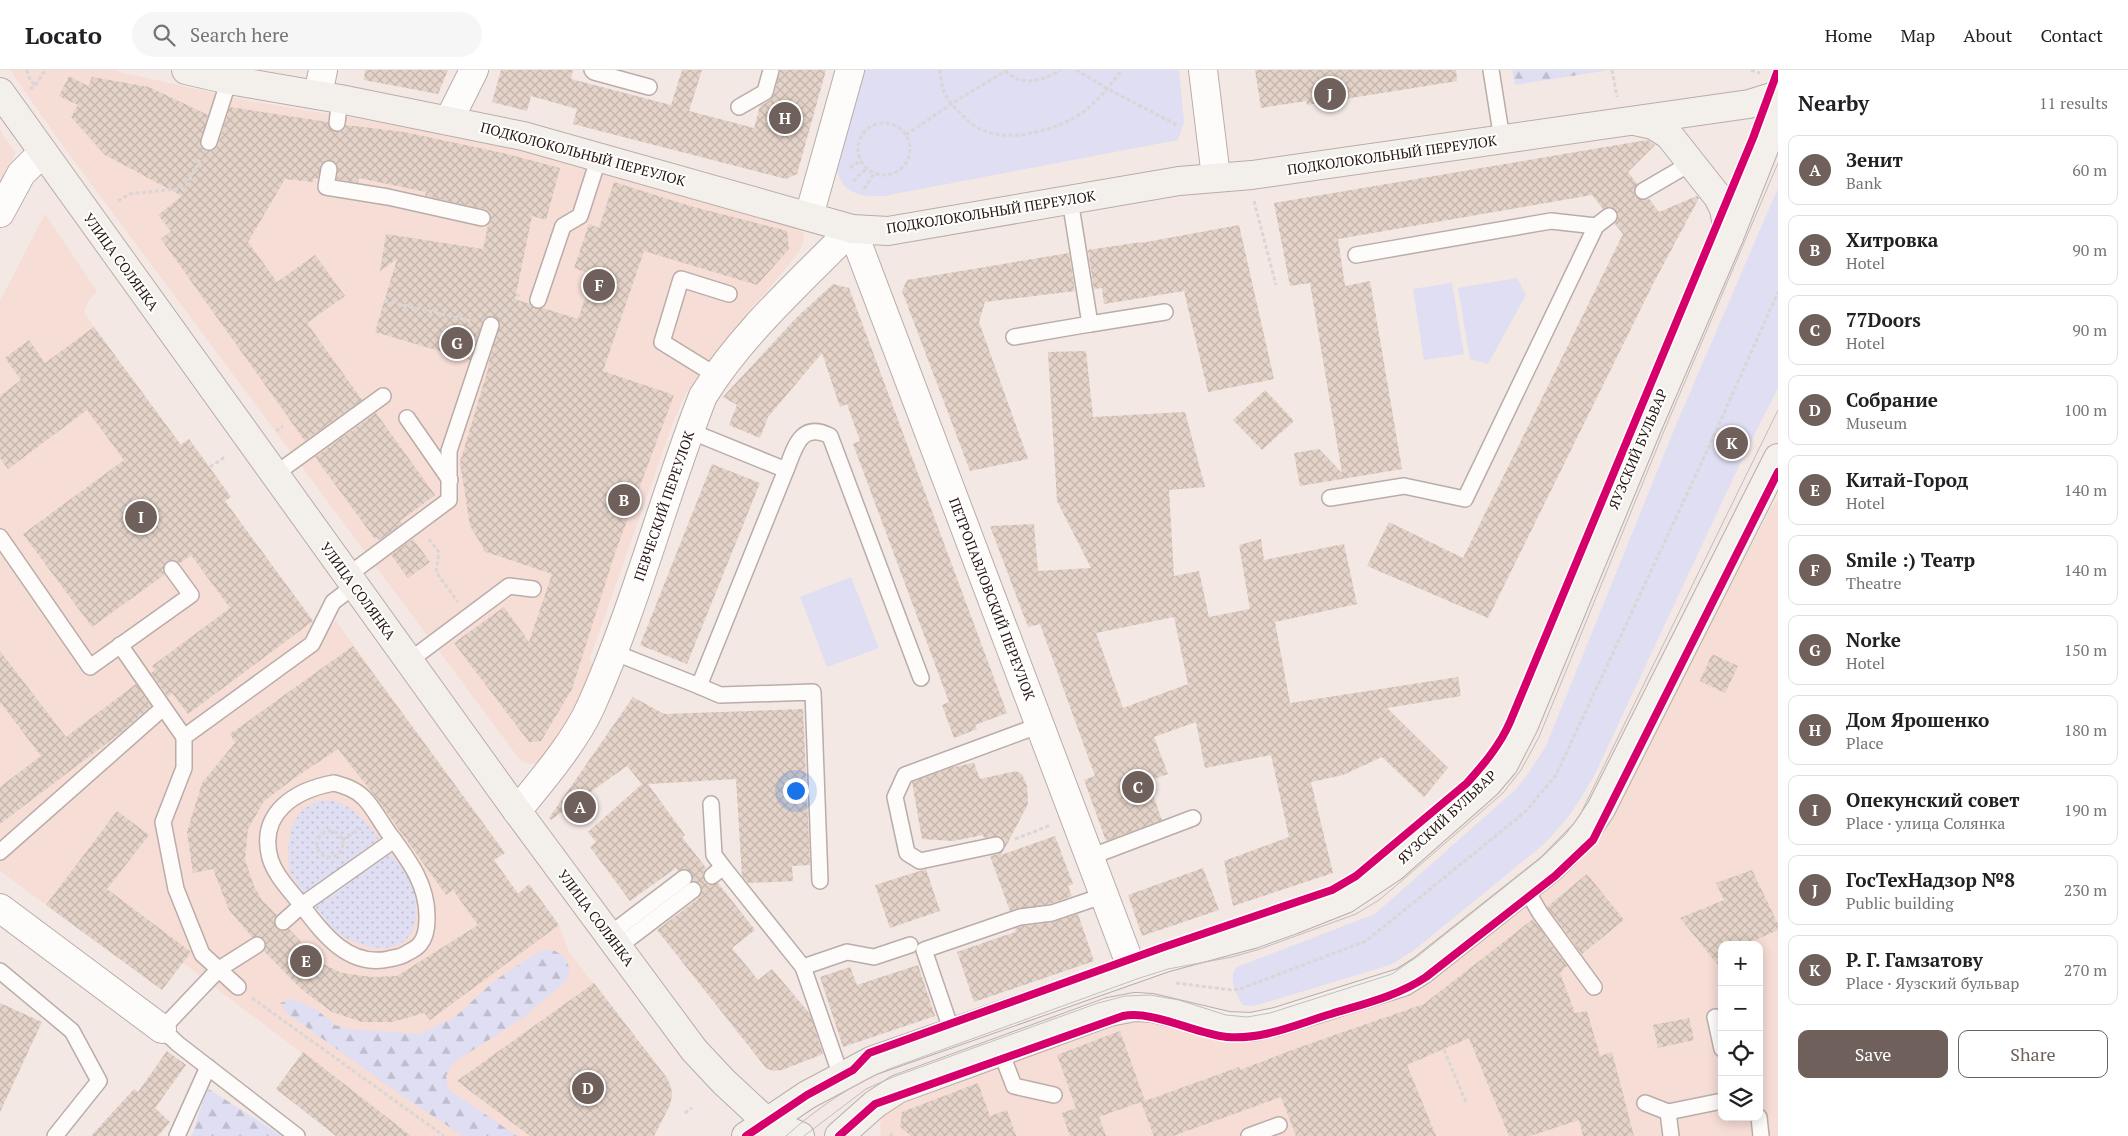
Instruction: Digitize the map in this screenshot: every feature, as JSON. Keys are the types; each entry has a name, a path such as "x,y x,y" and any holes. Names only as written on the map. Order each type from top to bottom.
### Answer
{"main road":[{"name":"ПОДКОЛОКОЛЬНЫЙ ПЕРЕУЛОК","path":"186,70 229,80 329,97 523,136 852,229 888,231 1179,181 1252,175 1749,104 1778,95"},
{"name":"УЛИЦА СОЛЯНКА","path":"0,92 350,581 694,1050 724,1082 765,1132 800,1136"},
{"name":"ЯУЗСКИЙ БУЛЬВАР","path":"765,1132 806,1095 871,1061 1132,969 1253,934 1345,900 1393,867 1487,784 1504,764 1524,725 1778,113"},
{"path":"1631,120 1653,125 1670,136 1718,198 1724,209 1728,237"},
{"path":"839,1136 875,1104 898,1089 1109,1012 1135,1007 1152,1008 1228,1026 1251,1027 1276,1022 1384,989 1403,982 1422,970 1526,889 1585,833 1601,808 1774,472"}],"street":[{"path":"449,120 474,70"},
{"path":"1203,70 1216,177"},
{"path":"809,216 848,71"},
{"path":"0,211 21,174 43,152"},
{"name":"ПЕВЧЕСКИЙ ПЕРЕУЛОК","path":"517,811 544,777 581,724 590,706 613,652 704,396 717,376 763,319 852,229"},
{"name":"ПЕТРОПАВЛОВСКИЙ ПЕРЕУЛОК","path":"852,229 1132,969"},
{"path":"0,908 162,1029"}],"lane":[{"path":"592,70 649,87"},
{"path":"739,106 765,92 771,70"},
{"path":"1491,70 1502,139"},
{"path":"210,142 229,80"},
{"path":"538,300 563,226 580,216 599,157"},
{"path":"1643,191 1690,163"},
{"path":"329,169 326,187 388,197 482,218"},
{"path":"1070,200 1090,324"},
{"path":"1330,498 1404,486 1465,499 1596,226 1609,216"},
{"path":"1356,255 1551,220 1596,226"},
{"path":"717,376 662,342 681,279 730,294"},
{"path":"1014,337 1165,312"},
{"path":"184,737 312,644 333,602 350,581 449,500 449,452 491,325"},
{"path":"274,474 382,396"},
{"path":"407,418 450,480"},
{"path":"690,431 786,470"},
{"path":"699,686 798,441 807,433 820,431 830,436 921,678"},
{"path":"0,537 90,667 191,595 172,569"},
{"path":"408,661 509,586 533,589"},
{"path":"120,646 184,737 184,768 163,822 176,889 202,954 238,987"},
{"path":"613,652 720,695 813,692 820,881"},
{"path":"2,845 163,708"},
{"path":"996,845 920,861 907,853 895,797 905,775 1040,725"},
{"path":"334,783 350,788 364,798 394,840 422,884 427,907 427,928 420,944 404,956 380,961 361,959 340,948 323,932 302,905 278,875 270,859 268,842 272,822 282,805 314,786 334,783"},
{"path":"711,804 708,859 803,967 841,1076"},
{"path":"1090,857 1192,818"},
{"path":"283,922 302,905 394,840"},
{"path":"613,941 684,878"},
{"path":"1526,889 1540,913 1594,987"},
{"path":"613,941 693,890"},
{"path":"952,1032 924,950 1020,917 1052,913 1105,895"},
{"path":"258,945 219,970 162,1029 178,1044 297,1136"},
{"path":"803,967 847,952 874,957 910,945"},
{"path":"0,971 72,1031 99,1081 55,1136"},
{"path":"1715,1017 1718,1031"},
{"path":"1001,1052 1014,1086 1054,1095"},
{"path":"177,1136 208,1067"},
{"path":"1645,1103 1668,1112 1718,1102"},
{"path":"1668,1112 1671,1136"},
{"path":"1759,1121 1761,1136"},
{"path":"1249,1136 1280,1124"}],"path":[{"path":"27,70 28,76 35,86 45,70"},
{"path":"940,70 941,87 951,104 970,122 986,132 1014,136 1043,131 1071,120 1092,106 1122,70"},
{"path":"906,135 1006,70 1012,77 1021,81 1046,78 1060,70"},
{"path":"1076,70 1178,126"},
{"path":"1612,70 1617,97"},
{"path":"880,123 890,124 899,128 906,135 910,146 909,157 903,167 894,174 884,176 874,174 866,169 860,161 859,141 871,127 880,123"},
{"path":"118,201 129,194 185,188 210,142"},
{"path":"854,165 860,161"},
{"path":"853,181 866,169"},
{"path":"864,189 874,174"},
{"path":"1252,175 1254,200 1276,285"},
{"path":"384,301 491,325 502,317 518,294 538,300"},
{"path":"275,431 283,426"},
{"path":"210,467 225,457"},
{"path":"418,524 438,552 436,572 468,616"},
{"path":"1034,832 1048,826"},
{"path":"330,831 337,833 342,840 340,852 329,856 322,853 318,841 322,834 330,831"},
{"path":"1173,982 1232,990 1240,989"},
{"path":"238,987 444,1136"},
{"path":"1444,1050 1466,1102"},
{"path":"685,1113 692,1108"}],"shaded area":[{"path":"10,70 118,70 119,72 255,102 408,127 504,146 791,226 803,232 804,241 798,253 699,374 686,393 674,420 590,658 595,674 582,708 538,764 528,764 520,760 63,146"},
{"path":"0,130 15,153 0,187"},
{"path":"45,214 97,291 87,303 84,312 94,327 180,444 189,439 231,497 225,502 314,622 311,624 312,626 315,629 329,627 336,621 505,853 494,860 518,893 529,884 559,925 569,952 667,1078 672,1095 670,1105 654,1136 411,1136 183,963 162,990 0,871 0,301"},
{"path":"1778,498 1778,1136 881,1136 880,1125 882,1117 889,1109 901,1101 1128,1019 1145,1021 1223,1041 1243,1042 1266,1039 1388,1000 1557,879 1597,842 1772,506"}],"green space":[{"path":"859,70 1179,70 1184,122 1178,140 884,196 867,196 847,188 842,183 836,166"},
{"path":"1512,70 1610,70 1515,85"},
{"path":"1778,188 1778,388 1744,455 1595,774 1577,805 1538,849 1413,951 1390,965 1254,1006 1243,1005 1235,991 1233,980 1234,971 1237,967 1375,914 1516,789 1530,771 1546,746 1676,425"},
{"path":"1517,278 1526,295 1488,364 1470,359 1458,288"},
{"path":"1452,283 1464,354 1424,360 1413,289"},
{"path":"851,577 879,648 827,667 800,597"},
{"path":"318,801 334,801 348,807 365,821 379,839 304,894 290,873 288,850 291,827 302,810"},
{"path":"389,853 405,872 413,887 416,908 414,927 407,939 397,945 384,948 370,947 342,936 329,925 315,906"},
{"path":"553,950 564,956 570,969 566,981 524,1017 453,1063 446,1076 448,1089 517,1136 463,1136 404,1097 288,1014 280,1003 292,999 317,1010 335,1025 348,1029 419,1034 454,1018 494,981 540,951"},
{"path":"207,1088 282,1136 191,1136"}],"building":[{"path":"365,70 448,70 438,94 364,80"},
{"path":"501,70 573,70 571,79 671,105 682,70 702,70 689,111 754,128 760,106 770,100 774,94 780,70 826,70 797,174 786,179 573,124 577,109 531,96 527,111 492,102"},
{"path":"1255,70 1456,70 1457,81 1307,105 1306,101 1261,108"},
{"path":"69,76 88,86 92,77 149,87 208,115 200,143 202,148 207,151 215,149 218,145 230,107 328,122 329,127 335,132 341,131 346,125 404,132 503,153 560,168 546,220 532,216 515,299 530,304 535,309 543,308 578,319 593,275 574,268 589,224 599,228 614,182 690,206 787,231 789,249 757,285 644,251 603,371 674,395 615,553 572,689 541,741 529,742 454,643 504,607 529,642 552,574 483,551 483,547 470,526 460,462 500,323 493,316 484,318 470,360 375,332 397,259 380,271 386,234 483,249 488,225 491,220 490,212 425,196 426,192 359,178 358,183 337,179 338,166 330,160 322,163 318,179 314,178 313,182 285,179 248,242 277,282 315,255 345,296 307,323 362,400 305,441 161,239 171,231 158,215 182,196 105,155 71,117 78,105 59,96"},
{"path":"1647,140 1655,145 1628,172 1637,184 1634,191 1635,196 1643,200 1649,199 1659,212 1697,196 1699,198 1654,282 1488,618 1367,566 1389,522 1463,558 1623,234 1615,224 1618,214 1612,207 1603,209 1592,195 1338,239 1345,286 1370,281 1402,469 1300,486 1294,453 1319,449 1342,473 1310,283 1290,286 1274,203"},
{"path":"1239,225 1274,379 1208,392 1184,291 1104,304 1102,288 1094,289 1088,250 1141,243"},
{"path":"1069,253 1075,291 985,302 979,322 1028,459 970,471 902,291 907,280"},
{"path":"833,284 849,288 1007,713 975,725 977,729 954,738 942,705 949,702 853,444 860,441 847,404 840,407 822,353 768,417 760,438 729,425 737,405 723,397 797,317"},
{"path":"94,327 181,445 189,439 231,497 225,501 313,621 188,714 172,693 168,697 151,673 155,670 152,666 230,608 191,555 180,563 171,560 166,562 163,570 164,575 92,627 23,534 124,460 87,410 8,469 0,458 0,396 21,380 5,358 29,340 45,363"},
{"path":"1086,351 1093,417 1185,412 1205,487 1169,490 1174,576 1199,571 1209,617 1250,609 1239,545 1261,539 1264,560 1344,544 1357,604 1275,622 1290,703 1458,677 1461,696 1387,708 1448,768 1424,797 1382,757 1343,775 1311,782 1333,873 1233,906 1224,861 1289,837 1271,755 1205,768 1196,722 1154,737 1168,774 1148,781 1162,820 1106,841 1084,780 1095,776 1040,624 1028,627 990,526 1034,524 1038,571 1091,568 1057,501 1048,352","holes":["1174,617 1188,684 1123,708 1096,633"]},
{"path":"1265,390 1294,421 1262,450 1233,420"},
{"path":"376,413 435,495 400,521 402,524 379,540 377,537 375,539 315,457"},
{"path":"712,464 760,483 687,664 640,645"},
{"path":"413,539 430,562 408,578 391,555"},
{"path":"353,646 505,853 494,860 518,894 529,884 559,925 430,1020 424,1013 392,1022 362,1022 332,1012 301,989 264,951 265,940 257,936 252,937 229,910 213,869 193,873 187,832 202,783 235,743 230,734","holes":["338,749 378,800 446,895 453,890 478,925 397,976 372,977 342,973 321,963 289,929 281,931 276,928 274,920 277,915 262,900 254,886 245,860 248,829 264,801"]},
{"path":"0,651 66,737 136,684 151,706 124,730 0,824 0,787 41,756 0,702"},
{"path":"1712,654 1738,666 1725,693 1700,681"},
{"path":"633,697 664,714 803,709 810,865 792,866 793,881 748,883 742,876 736,779 648,784 685,835 682,837 706,868 703,873 704,882 709,885 718,883 755,930 732,948 758,980 772,969 810,1014 823,1054 782,1070 773,1071 766,1068 657,930 699,898 702,888 700,884 693,881 691,872 683,869 678,871 676,868 630,901 590,847 596,842 588,832 642,784 627,766 551,820 549,818"},
{"path":"974,763 980,779 1016,771 1022,774 1027,786 1028,804 1005,848 1003,839 998,836 984,838 983,835 953,841 922,839 912,782 953,767"},
{"path":"117,811 149,835 107,889 191,952 162,990 46,905"},
{"path":"1055,836 1073,884 1068,886 1072,896 1050,904 1010,911 990,856 998,854 1004,849 1001,855"},
{"path":"1203,868 1219,910 1142,936 1128,895"},
{"path":"926,869 940,911 890,928 875,885"},
{"path":"1752,870 1778,924 1778,930 1753,941 1718,941 1718,965 1680,918 1724,900 1716,883"},
{"path":"1587,874 1624,920 1582,954 1547,907"},
{"path":"1078,914 1094,961 974,1002 957,952 1015,932 1016,928 1022,926 1053,922"},
{"path":"1533,919 1567,966 1560,973 1575,1013 1587,1011 1600,1056 1612,1052 1634,1136 1583,1136 1579,1120 1530,1136 1509,1136 1469,1038 1407,1065 1436,1136 1296,1136 1281,1097 1173,1136 1154,1136 1141,1102 1099,1117 1106,1136 1070,1136 1062,1113 1076,1108 1057,1055 1120,1031 1145,1101 1239,1067 1240,1070 1424,1004"},
{"path":"918,965 935,1016 843,1047 820,977 850,967 857,985"},
{"path":"594,983 667,1078 671,1087 670,1105 654,1136 530,1136 457,1081"},
{"path":"0,1003 42,1022 0,1112"},
{"path":"1689,1018 1694,1040 1658,1048 1653,1025"},
{"path":"167,1051 186,1065 155,1108 170,1122 158,1136 91,1136 134,1089 138,1092"},
{"path":"303,1052 411,1136 336,1136 276,1089"},
{"path":"978,1083 990,1116 1007,1110 1016,1136 911,1136 900,1127 902,1112"}],"tram line":[{"path":"786,1136 835,1098 861,1082 889,1069 1137,979 1168,969 1232,957 1260,949 1356,914 1379,900 1503,793 1521,770 1539,737 1664,431 1778,163"},
{"path":"804,1136 866,1089 893,1077 1098,1003 1125,996 1150,995 1179,1000 1226,1015 1247,1017 1270,1013 1392,974 1418,956 1541,858 1565,835 1580,815 1778,410"}],"cycle path":[{"path":"746,1136 807,1095 853,1070 869,1053 1161,948 1332,890 1356,876 1467,783 1491,754 1510,722 1753,138 1778,70"},
{"path":"839,1136 875,1104 1123,1016 1148,1016 1202,1032 1227,1037 1254,1036 1267,1034 1380,999 1415,984 1426,977 1555,876 1593,840 1778,472"}],"place":[{"name":"ГосТехНадзор №8","path":"1330,94"},
{"name":"Дом Ярошенко","path":"785,118"},
{"name":"Smile :) Театр","path":"599,285"},
{"name":"Norke","path":"457,343"},
{"name":"Р. Г. Гамзатову","path":"1732,443"},
{"name":"Хитровка","path":"624,500"},
{"name":"Опекунский совет","path":"141,517"},
{"name":"77Doors","path":"1138,787"},
{"name":"Зенит","path":"580,807"},
{"name":"Китай-Город","path":"306,961"},
{"name":"Собрание","path":"588,1088"}]}
